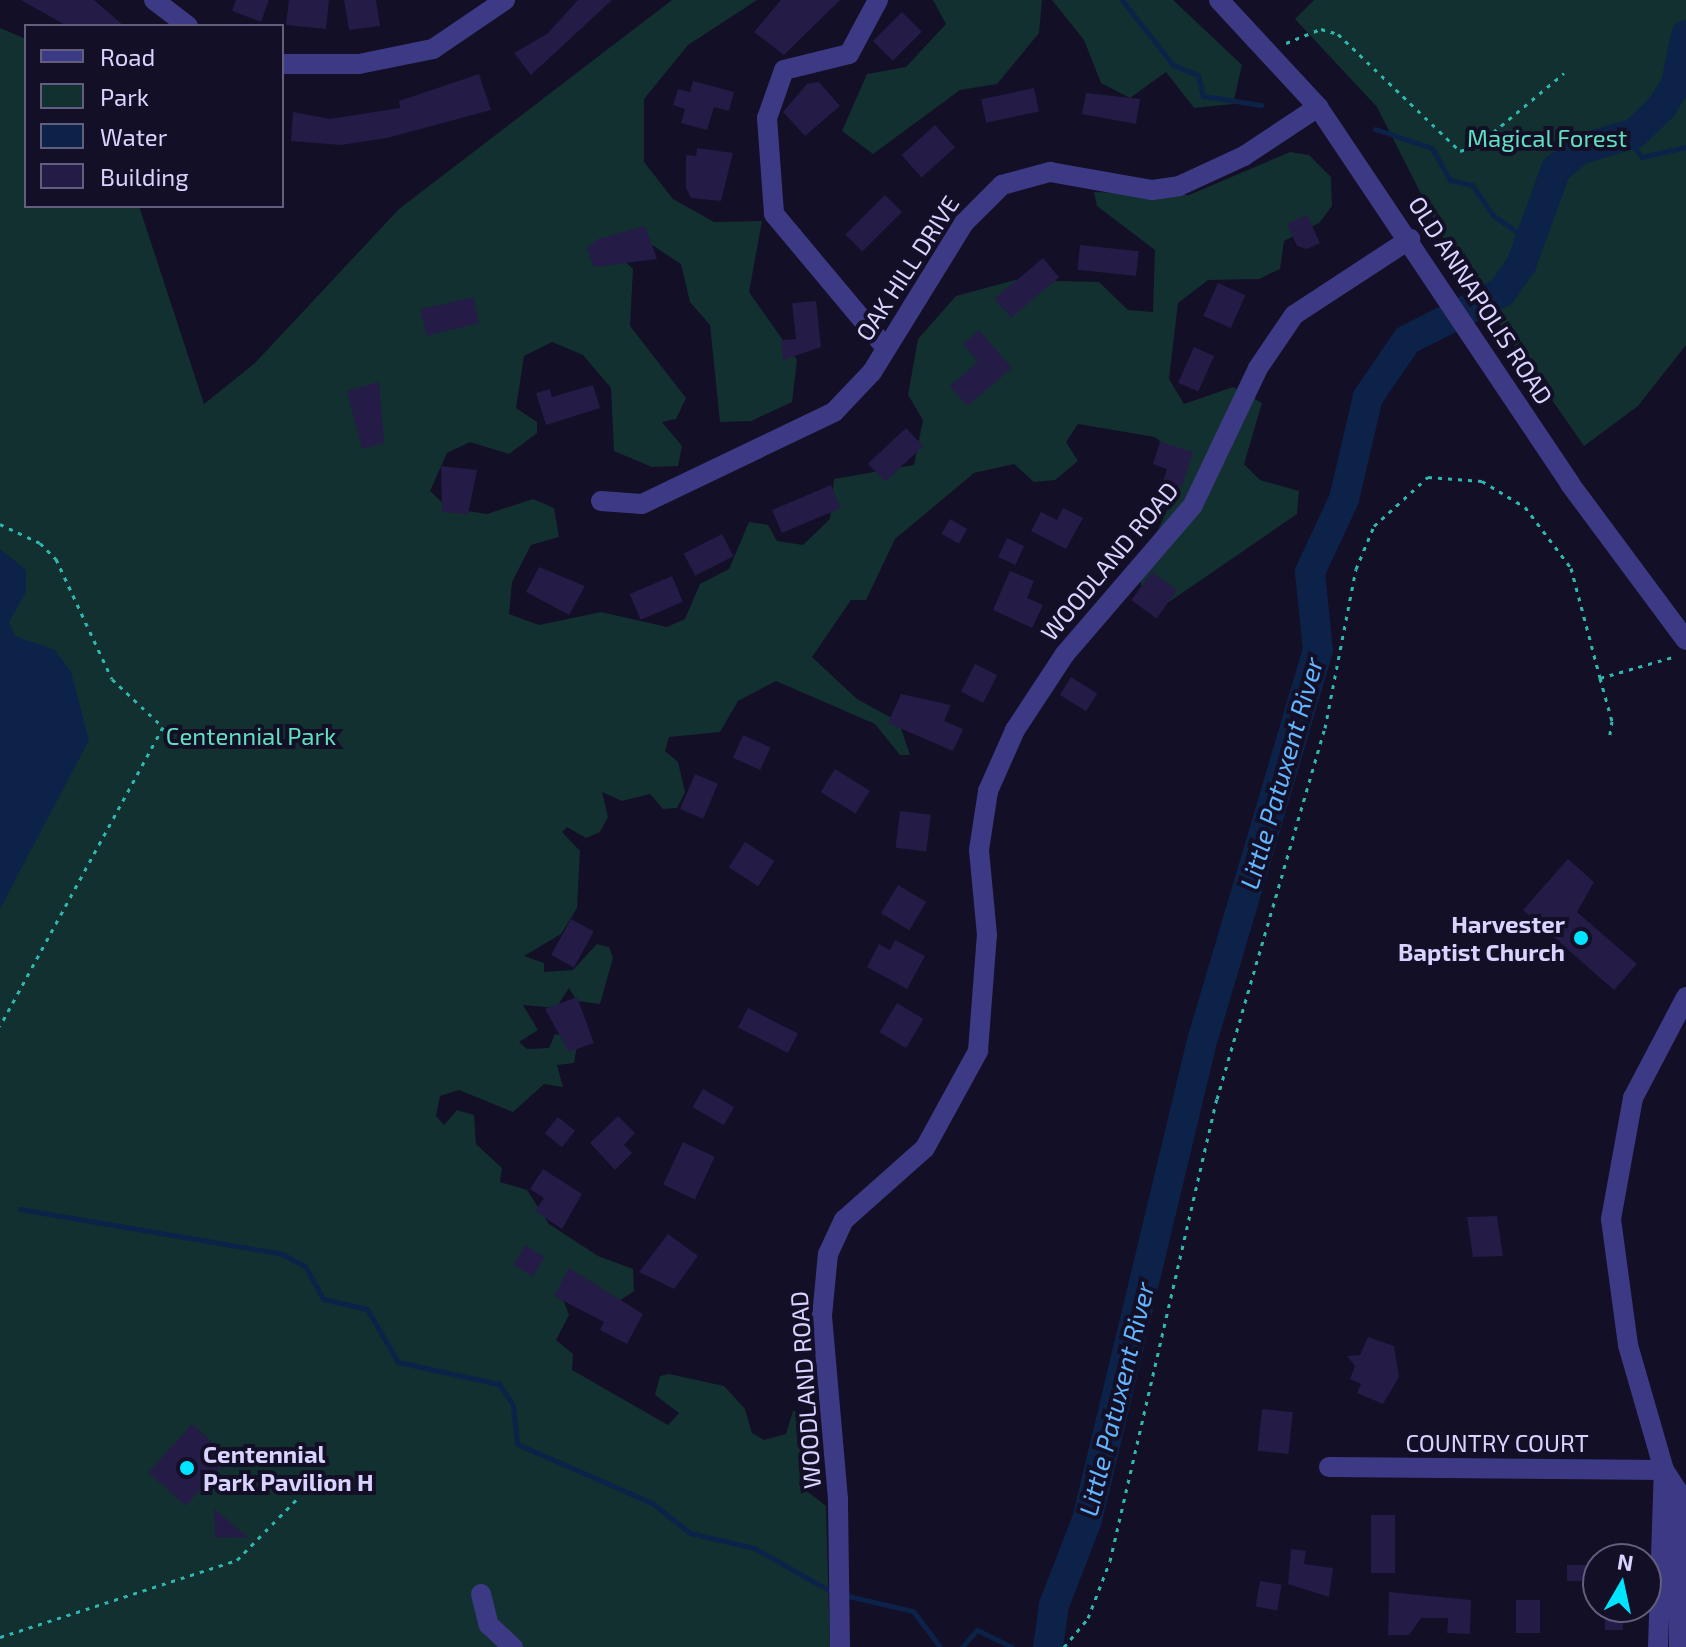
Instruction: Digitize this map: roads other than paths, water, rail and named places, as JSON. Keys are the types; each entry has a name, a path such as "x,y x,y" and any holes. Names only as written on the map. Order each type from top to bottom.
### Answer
{"street":[{"path":"154,0 185,24"},
{"path":"284,64 359,64 433,49 505,0"},
{"path":"849,54 878,0"},
{"name":"OLD ANNAPOLIS ROAD","path":"1219,0 1318,107 1481,348 1686,640"},
{"path":"849,54 863,72"},
{"path":"849,54 796,64 774,82 767,118 770,197 783,230 886,348"},
{"name":"OAK HILL DRIVE","path":"601,501 642,504 808,427 854,394 964,223 1002,185 1050,172 1152,190 1179,186 1244,156 1318,107"},
{"name":"WOODLAND ROAD","path":"840,1647 839,1580 822,1316 828,1254 844,1220 925,1148 978,1051 987,935 979,850 999,763 1074,642 1193,505 1258,368 1294,315 1410,239"},
{"path":"1658,1647 1664,1470 1618,1302 1611,1219 1633,1098 1686,997"},
{"name":"COUNTRY COURT","path":"1329,1467 1664,1470"},
{"path":"1664,1470 1679,1493 1684,1536 1679,1647"},
{"path":"481,1594 489,1625 513,1647"}],"water":[{"path":"0,549 26,570 26,592 9,622 15,636 55,650 71,672 89,740 0,909"}],"waterway":[{"path":"1122,0 1173,65 1198,75 1203,96 1261,105"},
{"name":"Little Patuxent River","path":"1048,1647 1054,1605 1087,1520 1203,1038 1318,650 1310,572 1344,499 1368,397 1407,340 1502,292 1521,265 1556,169 1581,149 1635,133 1661,108 1676,84 1686,35"},
{"path":"1375,129 1432,148 1450,180 1472,185 1494,216 1530,241"},
{"path":"1625,136 1642,157 1686,147"},
{"path":"20,1209 282,1254 305,1266 323,1299 367,1309 398,1362 499,1384 513,1405 517,1444 652,1503 690,1533 754,1548 834,1593"},
{"path":"844,1595 913,1611 940,1647"},
{"path":"962,1647 977,1630 1012,1647"}],"place":[{"name":"Harvester Baptist Church","path":"1581,938"},
{"name":"Centennial Park Pavilion H","path":"187,1468"}],"park label":[{"name":"Magical Forest","path":"1547,138"},
{"name":"Centennial Park","path":"251,736"}]}
